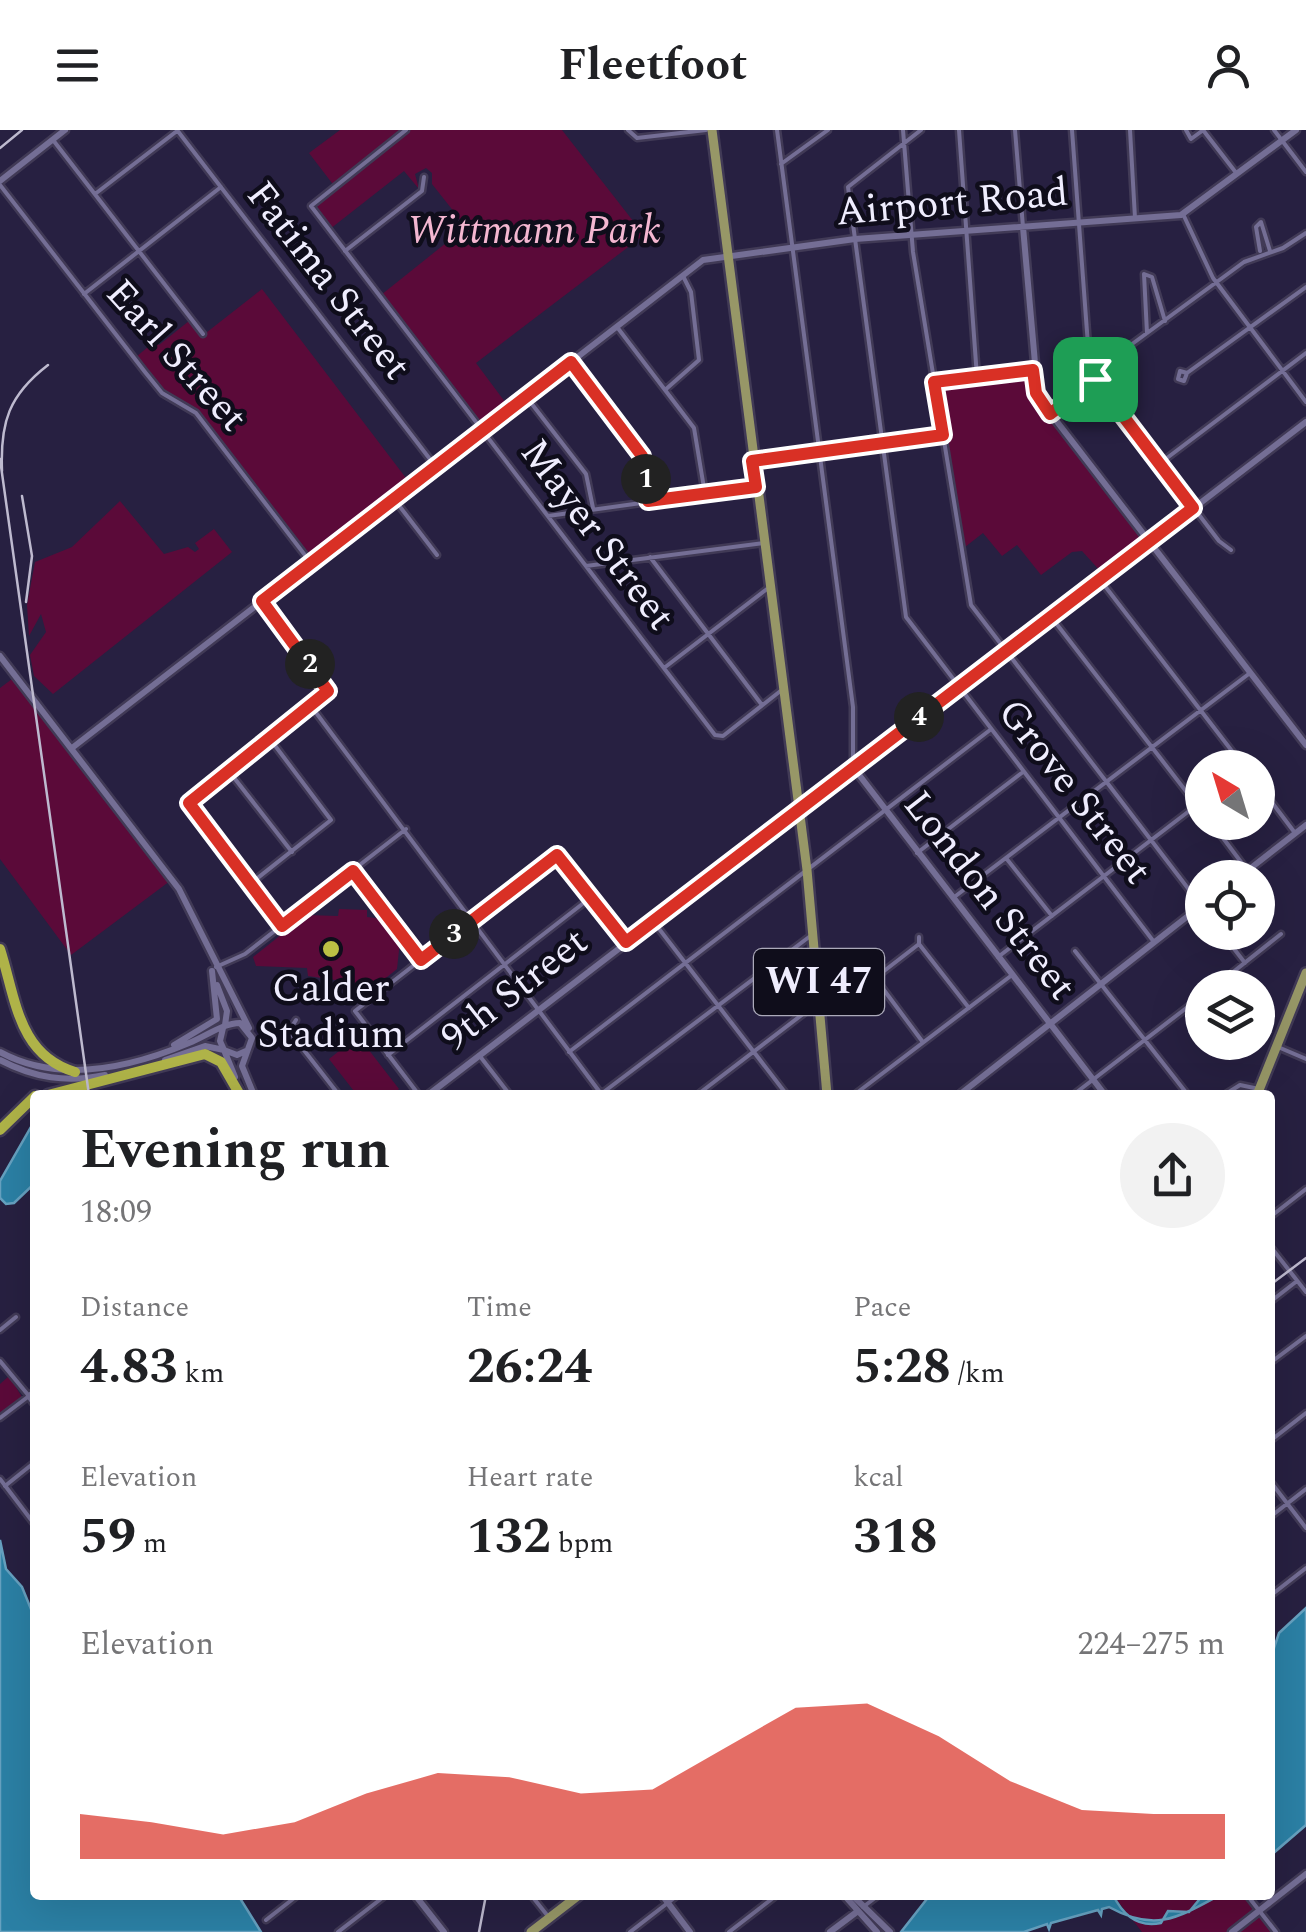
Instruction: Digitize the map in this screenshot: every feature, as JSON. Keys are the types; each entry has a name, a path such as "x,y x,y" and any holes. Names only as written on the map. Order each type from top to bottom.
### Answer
{"highway":[{"path":"0,948 32,1047 47,1062 77,1076"},
{"path":"67,1090 204,1054 221,1062 239,1090"},
{"path":"49,1090 77,1076"},
{"path":"0,1132 30,1102"}],"main road":[{"name":"WI 47","path":"709,130 799,808 828,1090"},
{"path":"1259,1090 1306,973"},
{"path":"531,1932 572,1900"}],"street":[{"path":"0,183 65,130"},
{"path":"95,194 177,130"},
{"name":"Fatima Street","path":"177,130 436,466"},
{"name":"Mayer Street","path":"406,130 310,205 718,736 784,689"},
{"path":"628,130 637,138 709,130"},
{"name":"London Street","path":"777,130 854,708 853,766 1100,1090"},
{"path":"781,164 828,130"},
{"path":"904,130 911,235 971,605 1185,885"},
{"name":"Grove Street","path":"921,130 849,185 906,617 1154,942"},
{"path":"959,130 977,376"},
{"path":"1015,130 1036,393 1306,745"},
{"path":"1072,130 1089,366 1159,464 1231,550"},
{"path":"1130,130 1136,218"},
{"path":"1186,130 1192,139 1203,130 1238,175"},
{"path":"1274,130 1306,172"},
{"path":"1296,130 1183,214 1216,282 1306,402"},
{"path":"52,140 202,334"},
{"path":"345,251 422,191 424,177"},
{"name":"Earl Street","path":"0,183 162,392 196,413 311,564"},
{"path":"84,294 221,187"},
{"name":"Airport Road","path":"72,748 707,258 855,239 1183,214"},
{"path":"1260,254 1258,222 1264,224 1270,251"},
{"path":"1089,366 1110,360 1260,254 1306,233"},
{"path":"1148,334 1144,274 1152,276 1165,321"},
{"path":"665,390 699,360 690,292 682,276"},
{"path":"1187,373 1306,287"},
{"path":"617,327 696,433 704,494"},
{"path":"1159,464 1306,353"},
{"path":"571,362 642,456 648,501"},
{"path":"934,382 1033,370"},
{"path":"1050,414 1095,379"},
{"path":"527,397 586,474 593,508"},
{"name":"9th Street","path":"435,1090 1306,422"},
{"path":"752,461 943,435"},
{"path":"548,516 756,487"},
{"path":"394,499 436,555"},
{"path":"586,566 764,543"},
{"path":"650,558 762,705"},
{"path":"1100,580 1231,750"},
{"path":"664,668 770,588"},
{"path":"262,601 328,688 311,706 189,802 282,926"},
{"path":"1051,616 1185,790"},
{"path":"0,656 172,879 200,929 227,1011 220,1041 240,1090"},
{"path":"953,898 1250,673"},
{"path":"311,706 598,1090"},
{"path":"569,1052 990,729"},
{"path":"250,884 331,820 269,738"},
{"path":"228,770 292,852"},
{"path":"917,852 1024,772"},
{"path":"1275,807 1295,833"},
{"path":"998,957 1185,814"},
{"path":"1260,860 1306,825"},
{"path":"213,969 245,954 406,829"},
{"path":"415,1090 356,1011 557,855 626,942"},
{"path":"1006,858 1052,916"},
{"path":"353,871 421,960"},
{"path":"388,1055 592,897"},
{"path":"965,1090 1185,919"},
{"path":"653,921 783,1090"},
{"path":"609,1090 814,933"},
{"path":"1236,970 1281,934"},
{"path":"919,936 919,944 969,1008"},
{"path":"919,944 874,978 923,1043"},
{"path":"1235,950 1245,963"},
{"path":"1075,951 1184,1090"},
{"path":"213,969 248,1028 252,1043 242,1069 252,1090"},
{"path":"164,1051 217,1020 213,969"},
{"path":"861,1090 1012,975"},
{"path":"702,1090 821,1000"},
{"path":"1080,1090 1185,1009"},
{"path":"296,1020 290,1031 335,1090"},
{"path":"77,1076 164,1051 240,1022 248,1028"},
{"path":"1277,1046 1306,1059"},
{"path":"0,1056 77,1076 151,1064 202,1047 232,1054 246,1052"},
{"path":"479,1056 506,1090"},
{"path":"1275,1212 1306,1190"},
{"path":"1275,1252 1306,1292"},
{"path":"1275,1298 1297,1281"},
{"path":"0,1330 16,1316"},
{"path":"1275,1359 1306,1336"},
{"path":"0,1360 30,1392"},
{"path":"0,1418 30,1396"},
{"path":"1275,1437 1306,1413"},
{"path":"5,1486 30,1466"},
{"path":"0,1480 30,1518"},
{"path":"1275,1487 1306,1528"},
{"path":"1275,1513 1306,1490"},
{"path":"1275,1592 1306,1568"},
{"path":"1275,1898 1306,1874"},
{"path":"266,1920 292,1900"},
{"path":"338,1932 380,1900"},
{"path":"420,1900 444,1932"},
{"path":"535,1900 549,1918"},
{"path":"630,1932 671,1900"},
{"path":"729,1932 771,1900"},
{"path":"853,1900 890,1932"},
{"path":"830,1932 873,1900"},
{"path":"1251,1900 1276,1932"},
{"path":"1232,1932 1272,1900"},
{"path":"668,1902 690,1932"},
{"path":"861,1909 876,1932"}],"green space":[{"name":"Wittmann Park","path":"340,130 562,130 644,235 476,363 508,406 482,425 381,295 466,227 432,184 432,173 426,168 415,174 419,189 404,171 330,229 314,206 335,187 309,153"},
{"path":"262,289 409,482 311,556 199,413 166,394 136,357 189,321 202,336"},
{"path":"1029,374 1034,398 1142,540 1102,573 1082,551 1072,552 1041,575 1017,545 1002,556 983,533 965,547 938,386"},
{"path":"120,501 164,554 188,547 195,552 199,549 195,543 214,529 232,552 53,694 34,676 30,655 46,632 41,614 29,636 27,605 35,562 72,547"},
{"path":"12,679 170,881 71,955 0,859 0,688"},
{"name":"Calder Stadium","path":"339,909 367,910 367,917 384,919 400,941 397,969 376,986 308,976 307,968 256,966 253,957 306,915 338,916"},
{"path":"358,1036 399,1089 353,1090 329,1059"},
{"path":"9,1376 22,1397 0,1414 0,1384"},
{"path":"1117,1900 1202,1900 1202,1905 1211,1900 1249,1900 1273,1932 1142,1932"}],"water":[{"path":"30,1129 30,1188 14,1203 6,1204 0,1198 0,1181"},
{"path":"0,1540 6,1569 22,1587 30,1607 30,1900 241,1900 261,1932 0,1932"},
{"path":"1306,1608 1306,1825 1275,1852 1275,1645 1279,1633"},
{"path":"926,1900 1116,1900 1129,1916 1109,1907 1102,1909 1101,1915 1098,1910 1051,1923 1049,1929 1047,1924 1024,1932 901,1932"},
{"path":"1168,1911 1187,1912 1177,1916 1163,1920"},
{"path":"1129,1916 1152,1921 1163,1920 1145,1924"}],"railway":[{"path":"0,148 22,130"},
{"path":"2,471 3,438 10,411 24,387 48,365"},
{"path":"0,459 88,1090"},
{"path":"22,496 32,556 26,602"},
{"path":"1275,1281 1306,1258"},
{"path":"479,1932 485,1900"}],"place":[{"name":"Calder Stadium","path":"331,949"}],"route":[{"path":"571,362 642,456 648,501 756,487 752,461 943,435 934,382 1033,370 1036,393 1050,414 1095,379 1193,508 626,942 557,855 421,960 353,871 282,926 190,805 191,798 328,693 262,601 571,362"}]}
